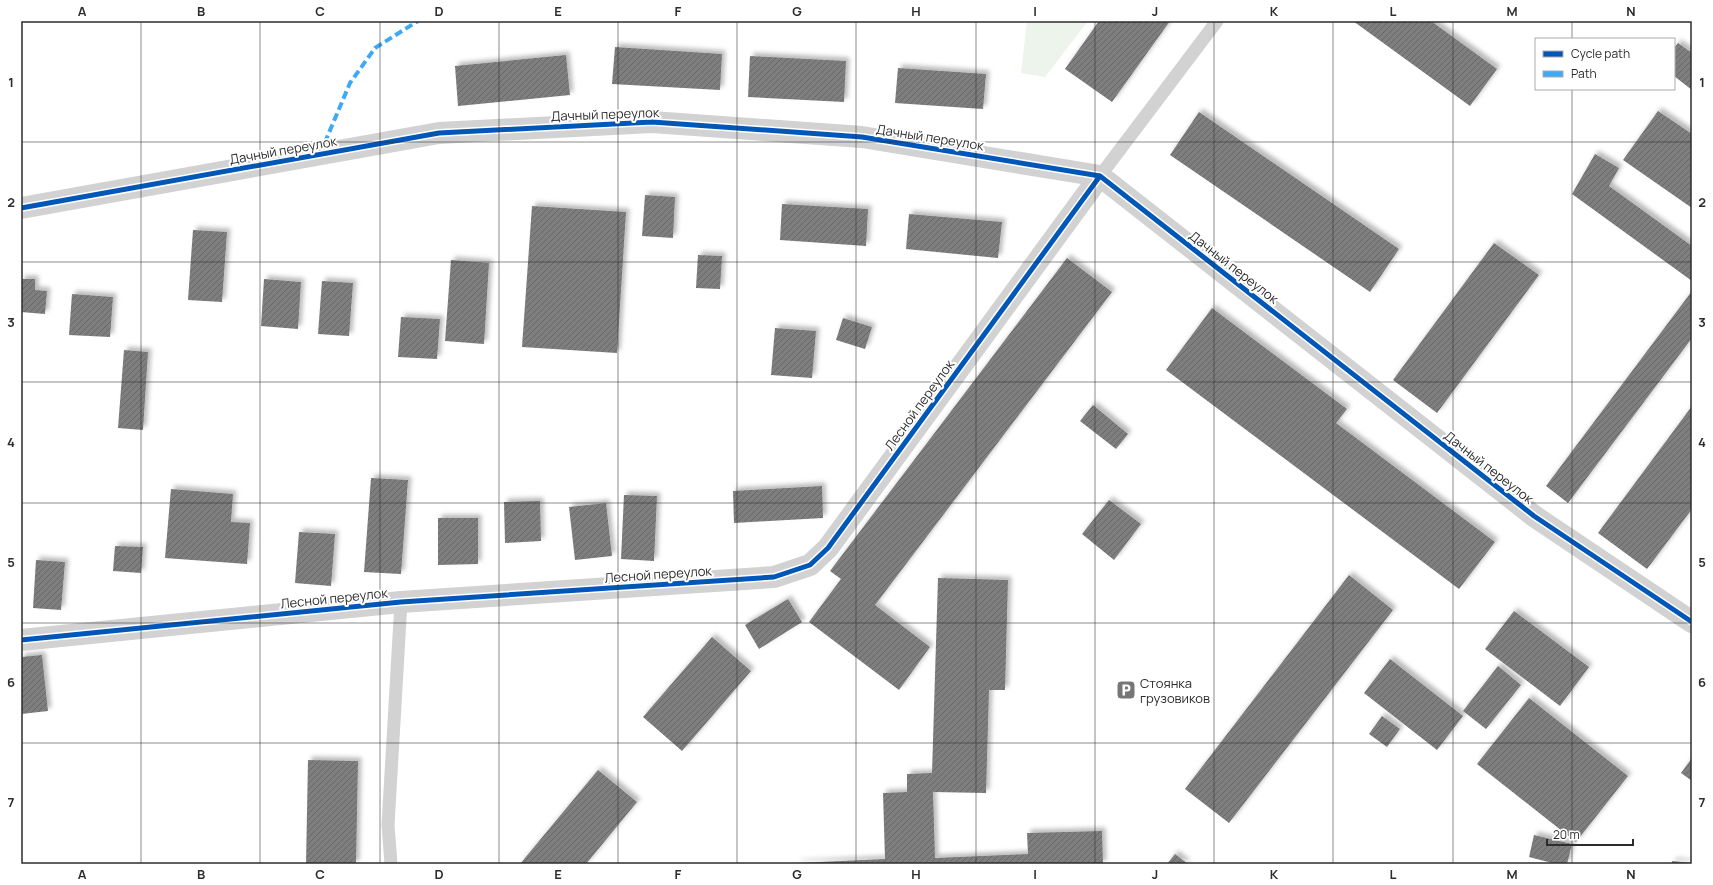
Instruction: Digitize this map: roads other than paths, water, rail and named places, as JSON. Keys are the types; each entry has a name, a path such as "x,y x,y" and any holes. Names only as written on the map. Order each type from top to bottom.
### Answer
{"street":[{"name":"Дачный переулок","path":"21,208 439,133 652,122 862,137 1100,176 1534,516 1692,622"},
{"name":"Лесной переулок","path":"21,640 401,602 774,578 810,564 828,548 1100,176"}],"lane":[{"path":"1100,176 1217,21"},
{"path":"391,864 388,825 401,602"}],"place":[{"name":"Стоянка грузовиков","path":"1126,690"}]}
